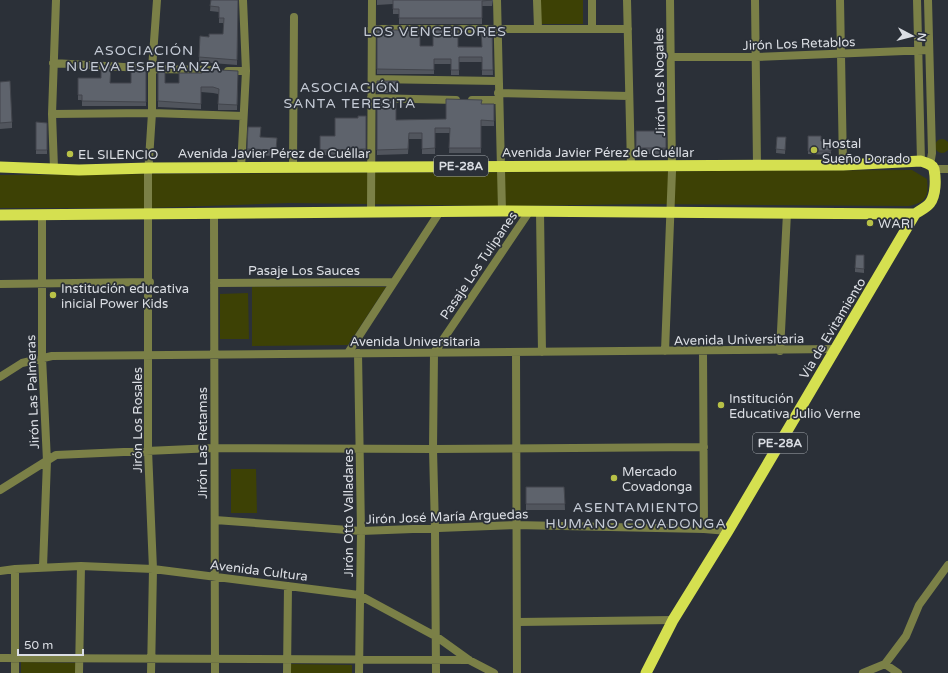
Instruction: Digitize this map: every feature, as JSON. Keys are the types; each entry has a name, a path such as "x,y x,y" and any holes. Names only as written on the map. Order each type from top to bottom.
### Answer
{"highway":[{"name":"Avenida Javier Pérez de Cuéllar","path":"0,167 78,170 370,166 928,165"},
{"name":"Vía de Evitamiento","path":"646,673 672,620 728,532 915,214 932,200 935,192 928,165"},
{"path":"0,215 439,213 502,211 915,214"}],"street":[{"path":"54,168 52,114 56,0"},
{"name":"Jirón Los Rosales","path":"151,673 153,569 148,450 150,282 149,168 152,113 152,69 157,0"},
{"path":"241,168 246,71 243,0"},
{"path":"371,213 370,166 372,0"},
{"path":"497,0 496,29 502,211"},
{"path":"537,0 538,28"},
{"path":"592,0 592,29"},
{"path":"627,0 631,166"},
{"name":"Jirón Los Nogales","path":"665,351 669,212 672,166 670,0"},
{"path":"755,0 757,165"},
{"path":"840,0 843,165"},
{"path":"917,0 918,51 928,165"},
{"path":"928,0 932,153 928,165"},
{"path":"294,17 294,167"},
{"path":"371,29 628,29"},
{"name":"Jirón Los Retablos","path":"670,57 755,57 929,50"},
{"path":"53,63 152,69 246,71"},
{"path":"372,79 498,80"},
{"path":"371,98 629,96"},
{"path":"52,114 152,113 243,116"},
{"path":"928,165 948,169"},
{"name":"Pasaje Los Tulipanes","path":"434,353 529,212"},
{"path":"540,212 542,352"},
{"path":"348,353 439,213"},
{"path":"780,351 787,213"},
{"name":"Jirón Las Retamas","path":"214,214 215,673"},
{"name":"Jirón Las Palmeras","path":"42,215 42,357 47,461 43,567"},
{"path":"0,284 150,282"},
{"name":"Pasaje Los Sauces","path":"214,283 394,282"},
{"name":"Avenida Universitaria","path":"0,377 22,363 42,357 149,354 780,351 836,349"},
{"path":"703,351 704,529"},
{"path":"516,352 515,526 518,622 517,673"},
{"name":"Jirón Otto Valladares","path":"358,353 361,448 359,673"},
{"path":"434,353 433,449 437,637 436,673"},
{"path":"0,490 56,455 214,448 433,449 704,447"},
{"name":"Jirón José María Arguedas","path":"215,520 361,531 435,530 515,526 704,529 728,532"},
{"path":"863,673 885,664 906,636 918,605 948,565"},
{"path":"80,566 80,673"},
{"name":"Avenida Cultura","path":"0,571 43,567 80,566 153,569 359,595 437,637 469,660 494,673"},
{"path":"15,569 15,673"},
{"path":"287,673 288,586"},
{"path":"518,622 672,620"},
{"path":"0,658 151,660 469,660"},
{"path":"885,664 898,673"}],"shaded area":[{"path":"541,0 583,0 583,24 541,24"},
{"path":"939,139 945,139 949,143 949,149 945,153 939,153 935,149 935,143"},
{"path":"912,170 927,179 927,194 919,203 909,206 646,204 501,206 290,203 149,208 0,208 0,175"},
{"path":"252,287 386,287 348,345 252,346"},
{"path":"248,293 249,339 220,339 220,294"},
{"path":"231,469 256,469 257,513 231,513"},
{"path":"21,662 77,663 77,673 21,673"},
{"path":"290,664 352,665 352,673 290,673"}],"building":[{"path":"211,0 238,0 237,60 199,57 200,36 209,37 209,34 223,34 224,18 219,18 219,7 210,6"},
{"path":"393,0 492,0 482,1 482,18 399,18 399,9 393,9"},
{"path":"377,30 420,30 420,46 433,46 433,30 458,30 458,47 482,47 481,30 492,30 493,70 482,70 482,57 459,57 459,70 451,70 451,59 434,59 434,70 377,69"},
{"path":"101,66 111,66 110,83 131,83 131,67 146,68 146,102 82,101 82,95 78,95 78,78 101,78"},
{"path":"158,67 165,68 165,83 179,83 179,73 202,73 202,69 238,71 237,105 218,104 219,89 213,87 201,87 201,104 158,101"},
{"path":"10,81 12,122 0,123 0,82"},
{"path":"377,81 398,81 398,89 377,89"},
{"path":"377,98 396,99 396,120 446,119 446,99 482,100 481,104 494,104 494,121 481,120 481,148 449,148 450,128 435,128 435,148 422,149 422,133 409,133 408,149 377,150"},
{"path":"358,116 366,116 366,149 320,150 320,136 335,136 335,118 358,118"},
{"path":"36,122 47,123 47,150 36,150"},
{"path":"248,127 261,127 260,137 277,138 276,150 247,149"},
{"path":"636,131 666,131 666,148 636,148"},
{"path":"808,136 821,136 821,141 831,142 831,151 808,151"},
{"path":"777,137 786,137 785,150 776,149"},
{"path":"856,255 864,255 864,269 855,268"},
{"path":"526,487 564,487 565,504 526,504"}],"place":[{"name":"Hostal Sueño Dorado","path":"814,150"},
{"name":"EL SILENCIO","path":"70,154"},
{"name":"WARI","path":"870,223"},
{"name":"Institución educativa inicial Power Kids","path":"53,295"},
{"name":"Institución Educativa Julio Verne","path":"721,405"},
{"name":"Mercado Covadonga","path":"614,478"}],"district":[{"name":"LOS VENCEDORES","path":"435,31"},
{"name":"ASOCIACIÓN NUEVA ESPERANZA","path":"144,58"},
{"name":"ASOCIACIÓN SANTA TERESITA","path":"350,96"},
{"name":"ASENTAMIENTO HUMANO COVADONGA","path":"636,516"}]}
